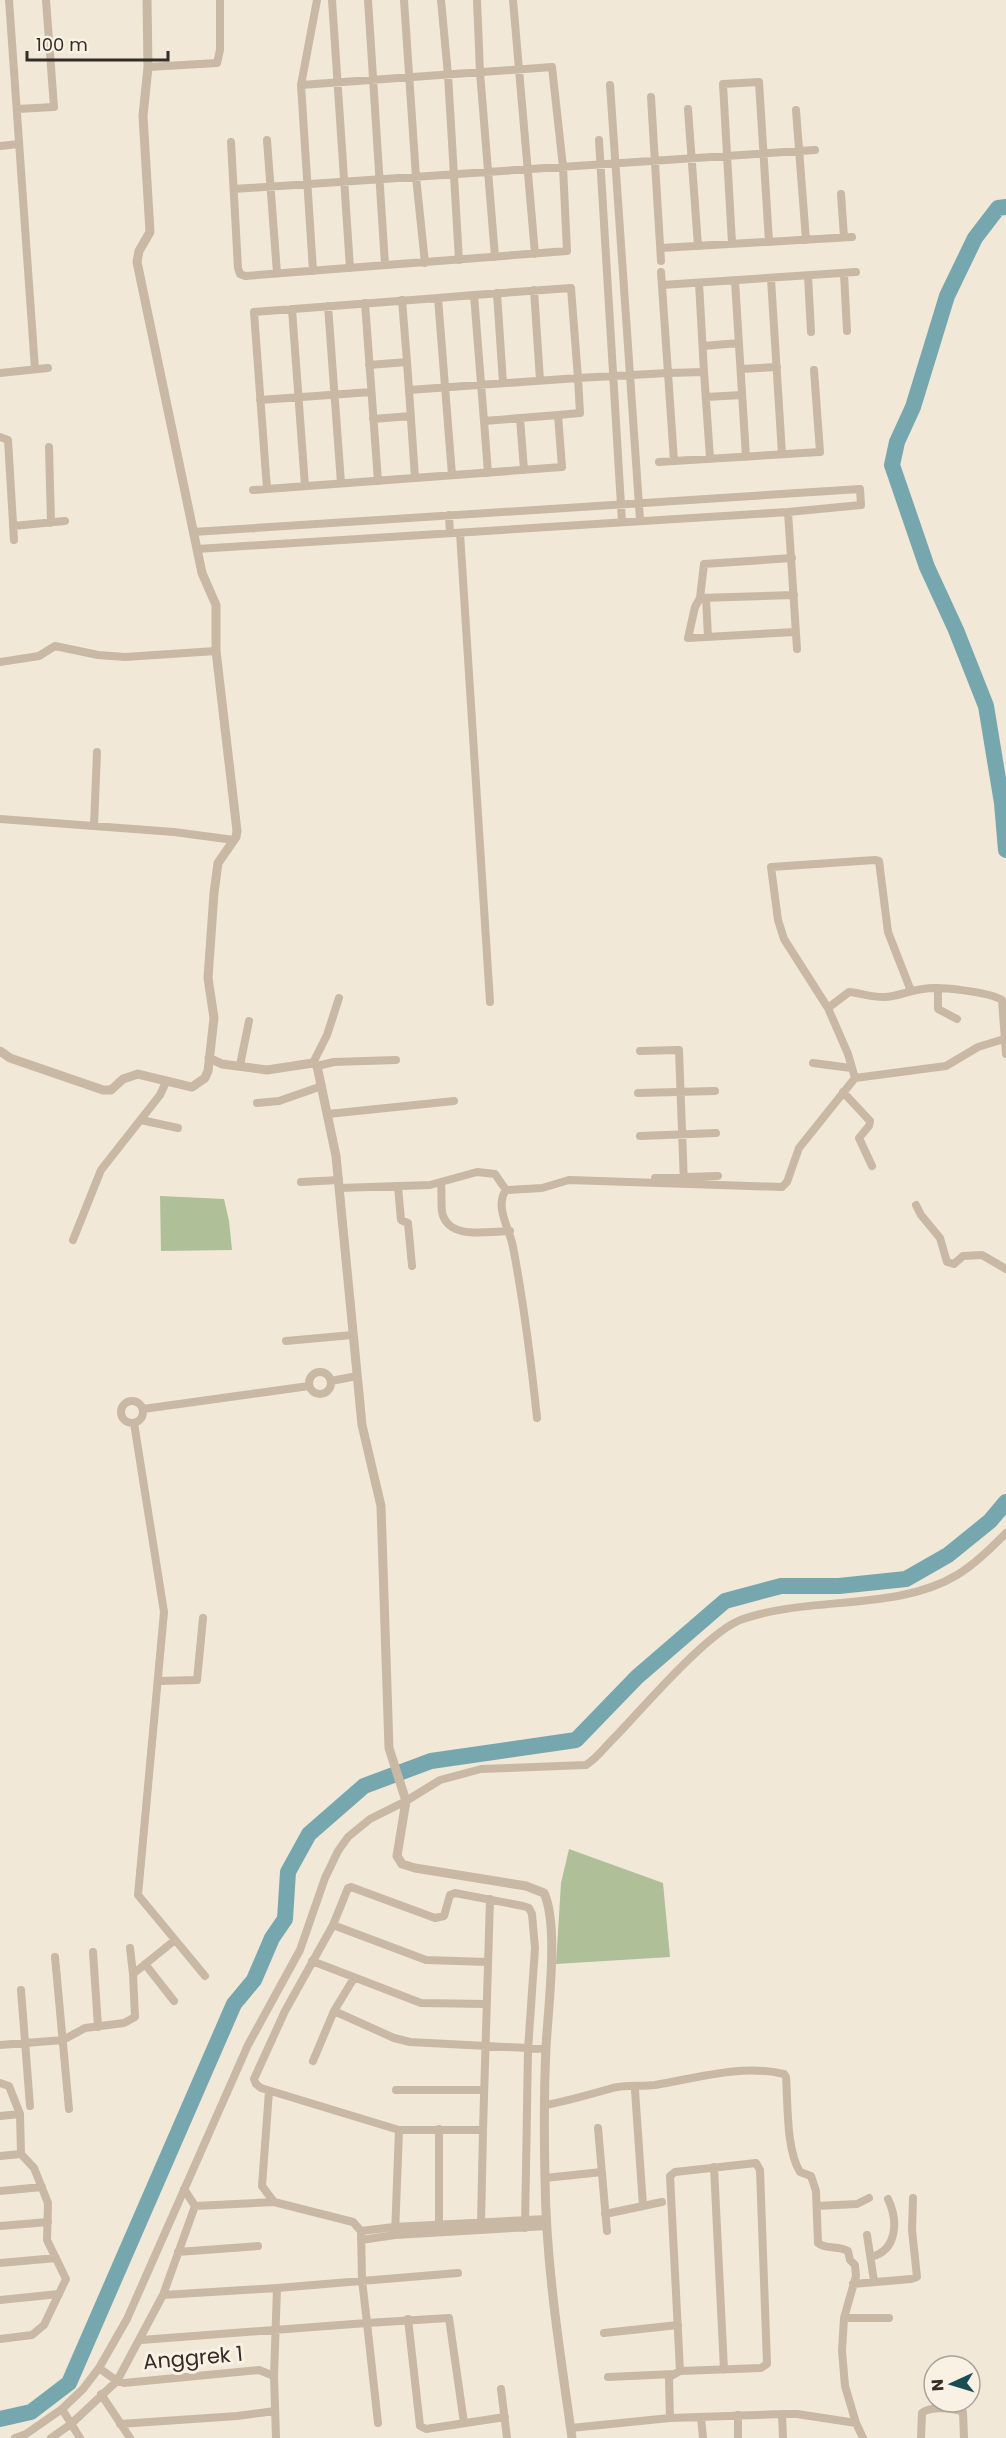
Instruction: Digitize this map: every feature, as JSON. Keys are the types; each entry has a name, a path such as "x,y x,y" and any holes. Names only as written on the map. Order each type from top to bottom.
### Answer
{"street":[{"path":"9,0 35,369"},
{"path":"17,109 54,106 46,0"},
{"path":"0,1052 9,1058 103,1090 111,1090 123,1079 138,1074 166,1083 192,1087 205,1078 209,1058 214,1018 208,978 214,893 218,863 234,840 237,831 216,651 216,605 202,573 137,262 139,251 150,232 144,116 148,67 147,0"},
{"path":"148,67 217,63 220,50 220,0"},
{"path":"313,271 301,85 317,0"},
{"path":"332,0 350,268"},
{"path":"368,0 385,266"},
{"path":"404,0 416,177 425,262"},
{"path":"441,0 448,75 459,260"},
{"path":"477,0 480,72 495,257"},
{"path":"513,0 535,255"},
{"path":"231,142 240,274 244,276 567,252 562,167 552,68 301,85"},
{"path":"732,243 723,84 759,82 769,242"},
{"path":"610,85 640,520"},
{"path":"651,97 661,261"},
{"path":"688,109 698,246"},
{"path":"796,110 806,240"},
{"path":"267,140 277,273"},
{"path":"599,140 622,522"},
{"path":"0,146 19,144"},
{"path":"234,189 815,150"},
{"path":"661,248 848,237 841,194"},
{"path":"661,272 674,461"},
{"path":"662,285 856,272"},
{"path":"844,274 847,331"},
{"path":"808,276 812,332"},
{"path":"771,279 782,454"},
{"path":"735,281 746,457"},
{"path":"699,283 710,458"},
{"path":"267,489 254,312 571,288 580,413 484,421"},
{"path":"534,290 540,380"},
{"path":"497,293 504,383"},
{"path":"474,295 488,472"},
{"path":"438,298 452,475"},
{"path":"402,300 415,478"},
{"path":"365,303 378,481"},
{"path":"328,306 342,483"},
{"path":"292,309 305,486"},
{"path":"703,345 739,343"},
{"path":"369,365 407,362"},
{"path":"741,369 777,367"},
{"path":"0,373 48,368"},
{"path":"659,462 820,452 814,370"},
{"path":"409,390 614,375 704,372"},
{"path":"260,400 371,392"},
{"path":"706,397 742,394"},
{"path":"253,490 562,467 558,415"},
{"path":"373,419 411,416"},
{"path":"520,418 524,470"},
{"path":"0,438 8,440 14,540"},
{"path":"49,447 51,523"},
{"path":"193,532 860,489 861,506 788,513 640,520 197,549"},
{"path":"788,513 797,649"},
{"path":"449,515 450,533"},
{"path":"14,526 64,521"},
{"path":"460,533 490,1002"},
{"path":"708,637 703,598 704,564 792,558"},
{"path":"794,595 703,598 695,607 688,638 795,632"},
{"path":"0,662 39,656 55,646 98,655 125,657 216,651"},
{"path":"94,826 98,752"},
{"path":"0,819 174,832 234,840"},
{"path":"855,1078 848,1054 828,1008 783,939 778,920 771,867 878,860 881,866 888,932 911,991"},
{"path":"938,988 938,1009 957,1019"},
{"path":"828,1008 849,992 873,997 938,988 985,993 1002,1000 1006,1054"},
{"path":"339,998 315,1064 328,1114 339,1184 362,1425 366,1451 378,1490 383,1530 383,1609 389,1751 406,1799 396,1851 402,1864 435,1872 526,1886 544,1893 551,1912 546,2049 546,2223 556,2330 571,2433 670,2418 738,2415 797,2414 856,2423"},
{"path":"240,1065 249,1021"},
{"path":"638,1179 778,1188 786,1185 799,1148 855,1078 946,1066 978,1047 1004,1039"},
{"path":"640,1051 679,1050 684,1181"},
{"path":"209,1058 222,1064 267,1070 334,1062 396,1060"},
{"path":"813,1063 851,1068"},
{"path":"73,1240 100,1170 160,1095 166,1083"},
{"path":"257,1103 279,1101 322,1086"},
{"path":"638,1094 715,1091"},
{"path":"843,1092 870,1121 859,1140 872,1166"},
{"path":"328,1114 454,1101"},
{"path":"141,1120 178,1128"},
{"path":"640,1136 716,1133"},
{"path":"301,1182 398,1186 441,1183 477,1172 490,1172 498,1177 506,1190 501,1206 504,1220 510,1231 529,1331 537,1419"},
{"path":"506,1190 542,1188 569,1180 684,1181 718,1176"},
{"path":"441,1183 442,1212 453,1228 464,1232 510,1231"},
{"path":"398,1186 401,1220 408,1223 412,1266"},
{"path":"916,1205 921,1215 940,1238 947,1262 954,1264 963,1256 982,1255 1006,1269"},
{"path":"286,1341 352,1335"},
{"path":"320,1372 327,1374 331,1381 328,1392 321,1395 313,1393 309,1386 310,1378 320,1372"},
{"path":"331,1381 357,1376"},
{"path":"143,1409 309,1386"},
{"path":"131,1401 138,1403 143,1409 142,1416 134,1423 124,1419 123,1408 131,1401"},
{"path":"134,1423 164,1612 138,1895 205,1976"},
{"path":"15,2438 28,2436 62,2409 101,2370 186,2192 248,2045 300,1950 325,1878 338,1851 358,1828 440,1780 466,1772 481,1768 586,1765 698,1652 736,1622 785,1610 884,1597 924,1589 956,1575 991,1548 1006,1533"},
{"path":"158,1681 197,1680 203,1618"},
{"path":"483,2130 399,2130 257,2086 254,2076 285,2011 333,1925 350,1887 356,1887 435,1918 444,1916 450,1895 453,1893 523,1906 528,1908 532,1914 535,1947 528,2049 525,2224"},
{"path":"481,2231 490,1899"},
{"path":"333,1925 426,1960 488,1962"},
{"path":"133,1974 175,1940"},
{"path":"0,2045 63,2040 85,2028 124,2023 135,2017 130,1948"},
{"path":"93,1952 98,2027"},
{"path":"55,1957 69,2109"},
{"path":"312,1961 421,2002 486,2004"},
{"path":"145,1964 174,2001"},
{"path":"313,2061 334,2011 354,1978"},
{"path":"21,1990 30,2106"},
{"path":"334,2011 394,2038 410,2042 487,2048 546,2049"},
{"path":"546,2105 580,2098 610,2088 654,2085 726,2073 755,2070 782,2073 786,2077 791,2140 800,2172 812,2177 817,2206 819,2244 848,2251 849,2259 854,2263 856,2269 844,2318 842,2351 845,2386 863,2438"},
{"path":"0,2083 9,2086 20,2114 21,2154 34,2168 48,2203 47,2240 66,2279 44,2325 32,2336 0,2338"},
{"path":"396,2090 484,2090"},
{"path":"635,2090 643,2206"},
{"path":"269,2091 262,2186 274,2202"},
{"path":"0,2116 20,2114"},
{"path":"598,2128 607,2231"},
{"path":"439,2129 439,2228"},
{"path":"395,2231 399,2130"},
{"path":"0,2156 21,2154"},
{"path":"608,2377 677,2372 760,2368 767,2364 760,2170 756,2163 675,2172 670,2176 678,2325 677,2372 669,2380 670,2418"},
{"path":"714,2167 724,2370"},
{"path":"545,2178 602,2172"},
{"path":"0,2191 42,2187"},
{"path":"186,2192 195,2206"},
{"path":"817,2206 860,2204 869,2198"},
{"path":"853,2284 917,2277 912,2230 914,2198"},
{"path":"871,2257 884,2251 892,2238 895,2223 888,2199"},
{"path":"195,2206 274,2202 353,2222 361,2235 362,2280 378,2423"},
{"path":"605,2214 662,2202"},
{"path":"51,2438 71,2424 116,2380 141,2340 163,2295 195,2206"},
{"path":"0,2226 48,2222"},
{"path":"361,2235 481,2222 546,2223"},
{"path":"439,2228 481,2231 525,2224"},
{"path":"867,2235 874,2282"},
{"path":"178,2252 258,2246"},
{"path":"0,2263 56,2258"},
{"path":"163,2295 458,2273"},
{"path":"276,2438 274,2376 277,2288"},
{"path":"0,2300 59,2294"},
{"path":"141,2340 408,2319 449,2318 464,2423"},
{"path":"844,2318 889,2318"},
{"path":"408,2319 420,2426 426,2429 505,2417"},
{"path":"604,2333 678,2325"},
{"path":"101,2370 116,2380"},
{"name":"Anggrek 1","path":"116,2380 128,2382 259,2370 274,2376"},
{"path":"501,2389 507,2438"},
{"path":"101,2394 130,2438"},
{"path":"62,2409 80,2438"},
{"path":"921,2438 922,2413 926,2409 963,2412 964,2438"},
{"path":"120,2424 237,2416 275,2411"},
{"path":"782,2414 783,2438"},
{"path":"738,2415 738,2438"},
{"path":"701,2417 703,2438"}],"green space":[{"path":"160,1196 224,1199 232,1250 161,1251"},
{"path":"569,1849 663,1883 670,1957 556,1964 561,1883"}],"waterway":[{"path":"1006,207 998,208 975,238 947,296 913,407 897,442 892,465 927,567 956,630 986,706 1002,803 1006,850"},
{"path":"0,2419 31,2412 69,2383 234,2004 254,1980 272,1938 285,1919 288,1872 309,1834 364,1786 431,1761 576,1740 637,1677 725,1601 781,1586 839,1586 906,1579 948,1555 990,1521 1006,1502"}]}
